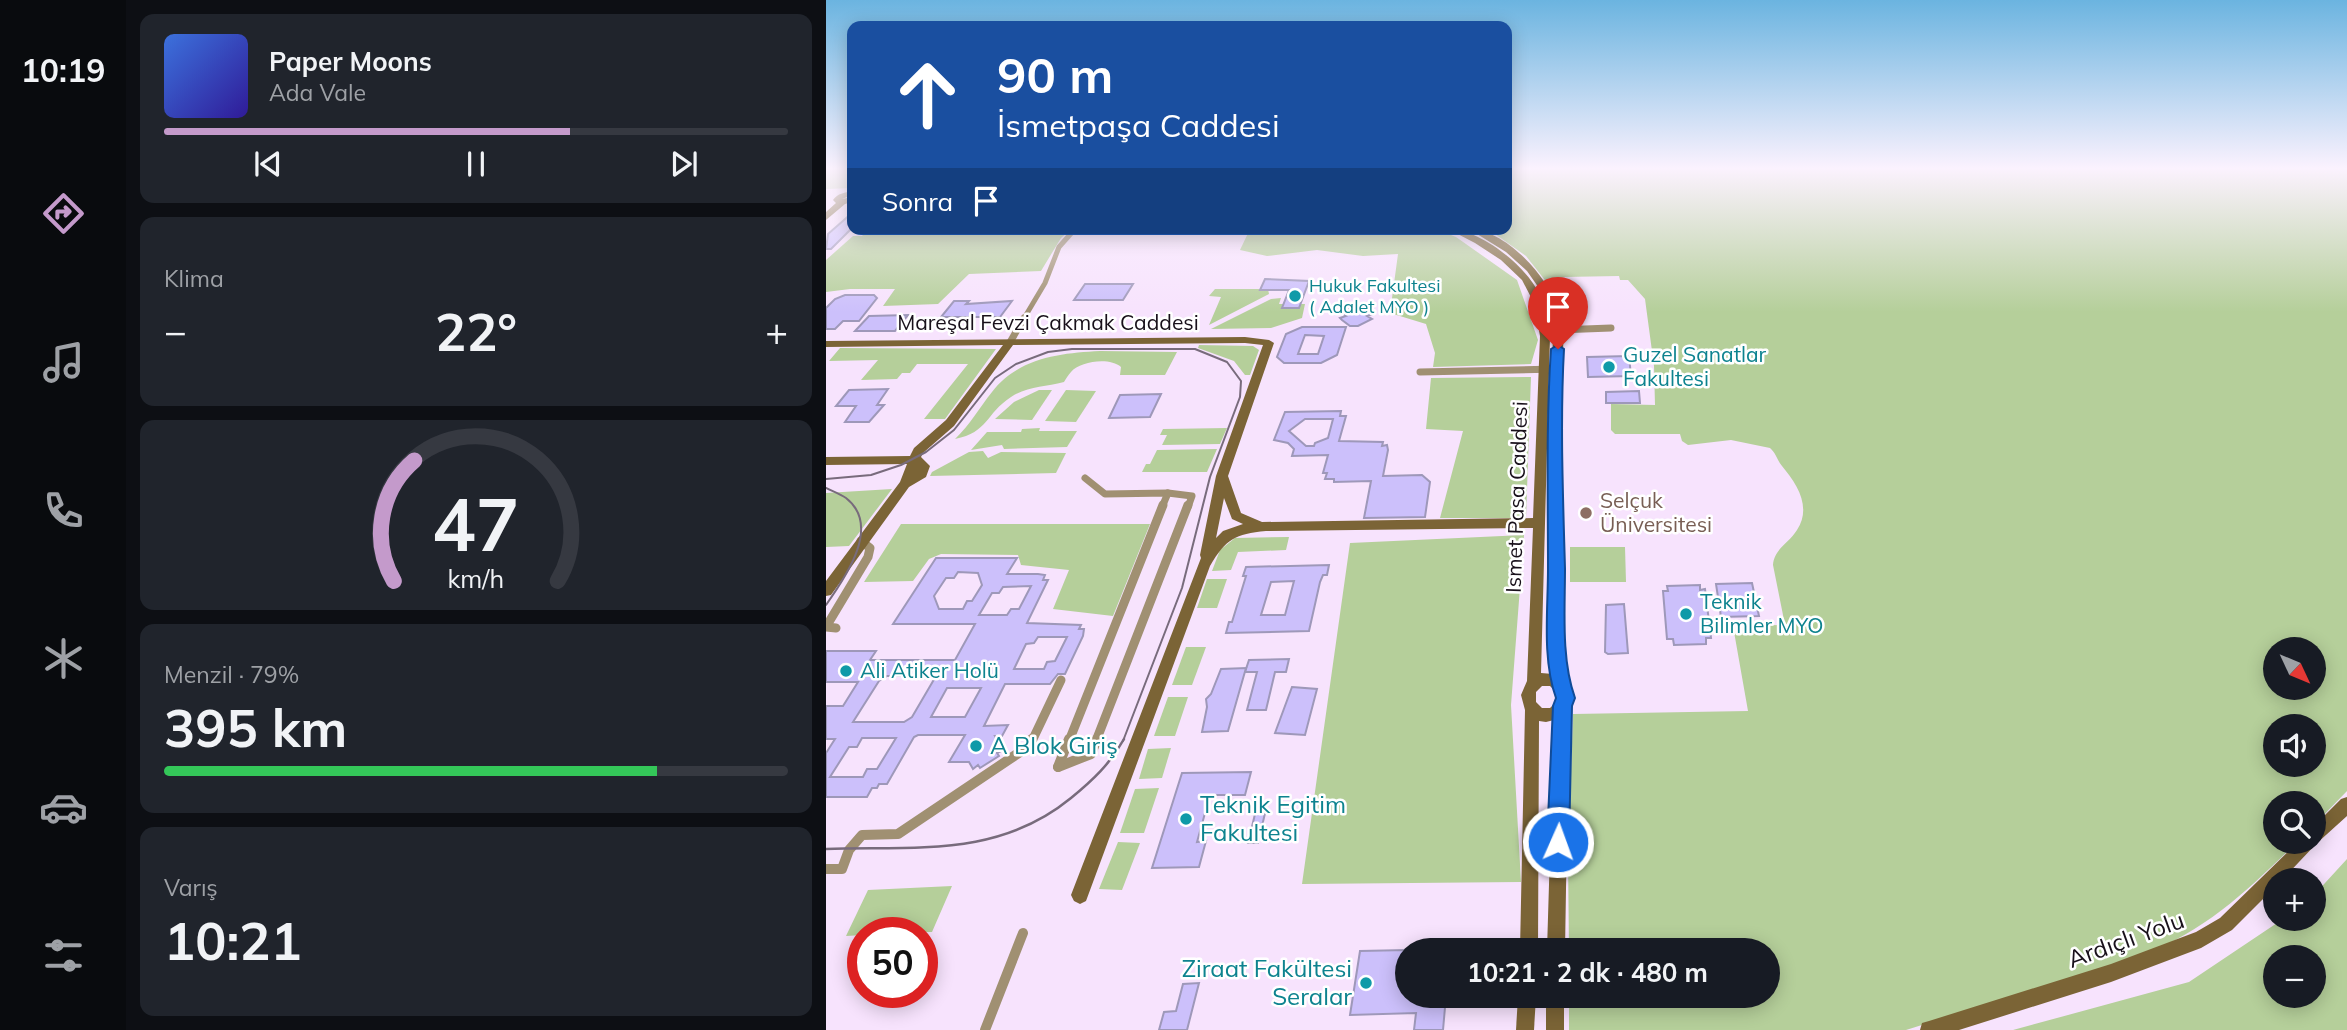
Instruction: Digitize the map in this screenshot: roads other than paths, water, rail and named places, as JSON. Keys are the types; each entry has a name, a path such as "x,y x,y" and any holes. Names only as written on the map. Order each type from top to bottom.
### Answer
{"street":[{"path":"917,460 918,451 950,423 1009,344 1045,283 1059,247 1069,235"},
{"name":"Ismet Pasa Caddesi","path":"1465,235 1484,244 1508,262 1525,280 1538,301 1545,336 1534,683"},
{"path":"1484,235 1524,261 1541,282 1552,305 1558,330 1557,635 1561,686 1565,698 1562,706 1556,938"},
{"path":"1558,330 1611,328"},
{"name":"Mareşal Fevzi Çakmak Caddesi","path":"826,344 1245,340 1269,343 1222,476"},
{"path":"1420,372 1557,369"},
{"path":"826,461 917,460 924,466 922,474 905,484 826,591"},
{"path":"1204,565 1220,539 1237,524 1222,476"},
{"path":"1080,895 1204,565 1222,476"},
{"path":"1085,478 1105,494 1168,493 1192,496 1091,754 1058,767 1168,493"},
{"path":"1211,524 1224,514 1266,526"},
{"path":"1211,524 1216,532 1228,532 1266,526 1538,523"},
{"path":"836,628 826,627 840,611 868,556 870,548 861,541"},
{"path":"826,869 842,869 849,850 862,835 898,834 1029,746 1061,680"},
{"path":"1529,938 1532,710 1527,693 1534,683 1551,680 1561,686"},
{"path":"1532,710 1551,713 1562,706"},
{"path":"2326,825 2347,805"},
{"name":"Ardıçlı Yolu","path":"1940,1028 2111,973 2201,939 2226,924 2297,854"},
{"path":"985,1030 1023,933"},
{"path":"1525,1030 1526,1008"},
{"path":"1555,1008 1555,1030"}],"tram line":[{"path":"826,479 871,475 901,465 926,452 954,430 995,378 1016,364 1048,352 1072,349 1195,349 1227,362 1241,381 1240,397 1210,477 1182,588 1123,740"},
{"path":"826,488 846,498 856,510 861,523 857,552 826,605"},
{"path":"826,849 954,845 985,840 1014,831 1043,817 1071,798 1107,764 1123,740"}],"place":[{"name":"Hukuk Fakultesi ( Adalet MYO )","path":"1295,296"},
{"name":"Guzel Sanatlar Fakultesi","path":"1609,367"},
{"name":"Selçuk Üniversitesi","path":"1586,513"},
{"name":"Teknik Bilimler MYO","path":"1686,614"},
{"name":"Ali Atiker Holü","path":"846,671"},
{"name":"A Blok Giriş","path":"976,746"},
{"name":"Teknik Egitim Fakultesi","path":"1186,819"},
{"name":"Ziraat Fakültesi Seralar","path":"1366,983"}]}
